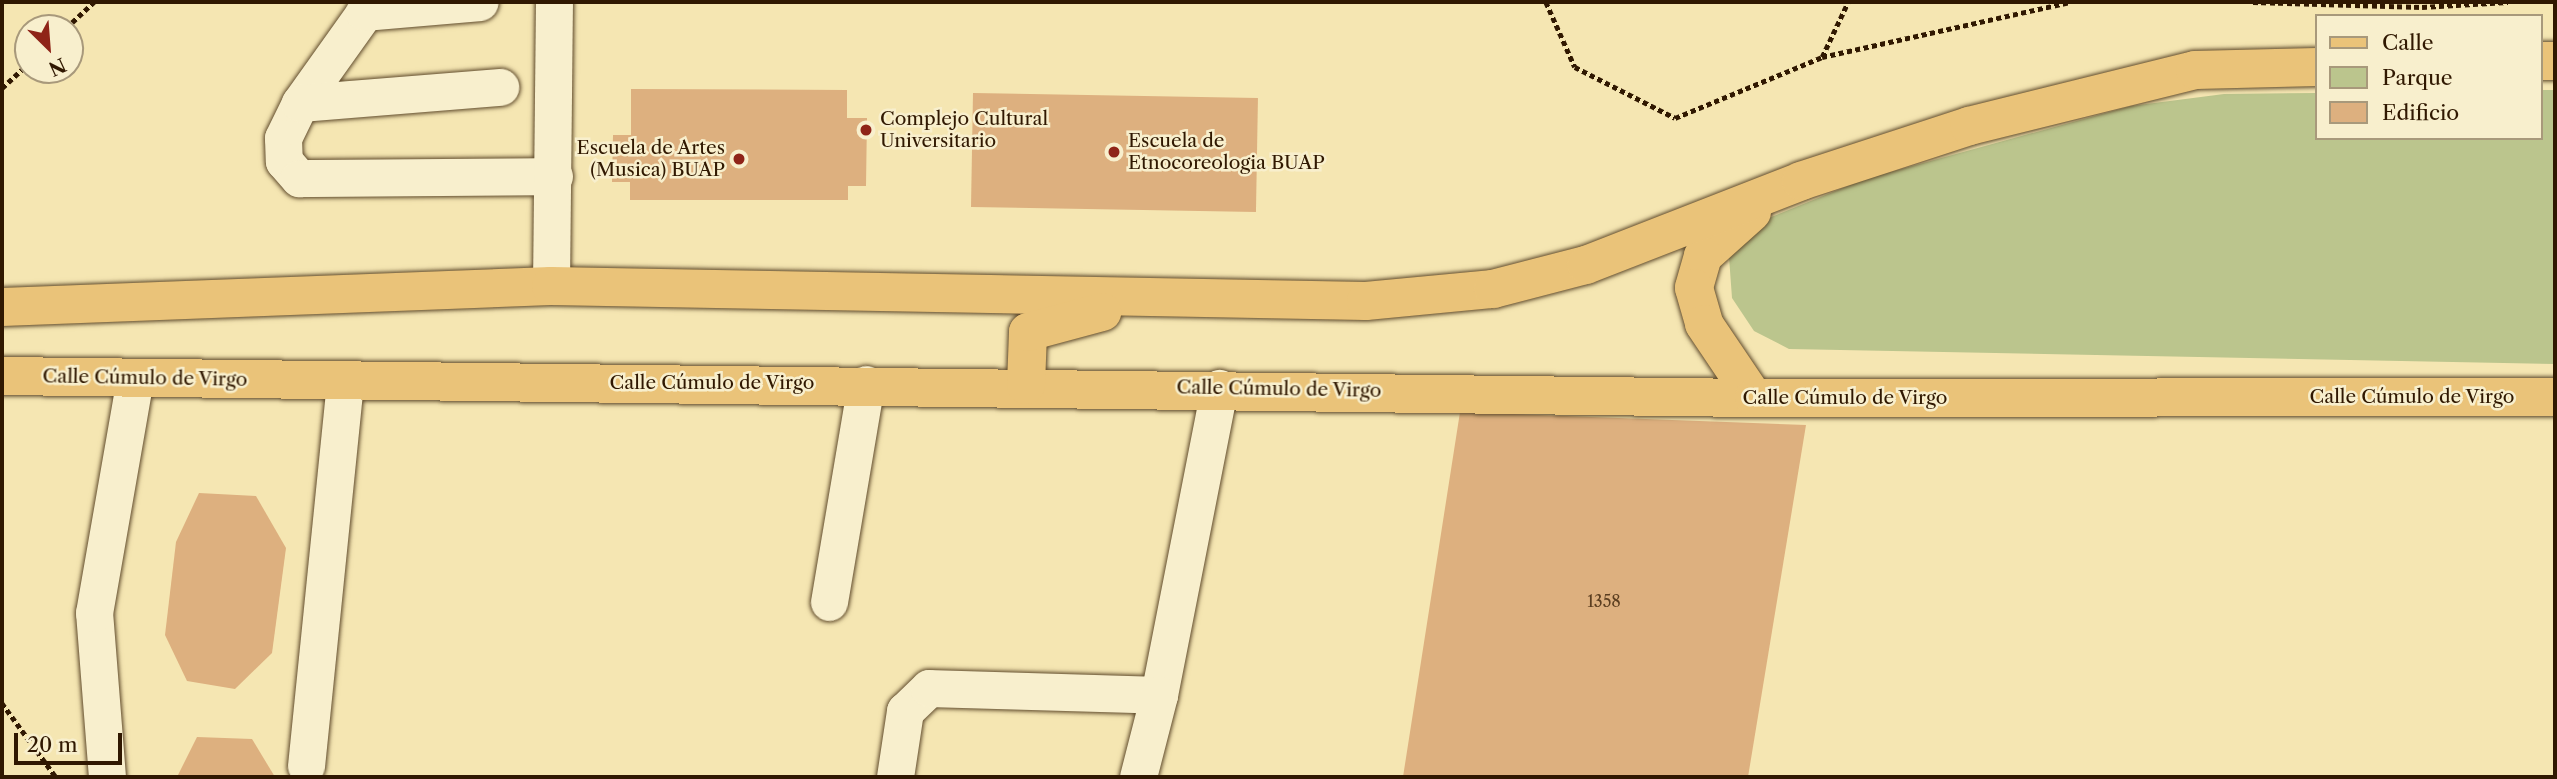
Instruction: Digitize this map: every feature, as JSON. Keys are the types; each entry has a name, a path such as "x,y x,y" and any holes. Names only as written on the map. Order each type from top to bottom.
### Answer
{"main road":[{"path":"9,307 551,286 1366,301 1493,289 1586,265 1801,181 1969,126 2195,70 2316,67"},
{"path":"1754,398 1704,324 1694,288 1703,256 1730,226 1801,181"},
{"path":"1026,385 1027,332 1040,325 1177,299"},
{"name":"Calle Cúmulo de Virgo","path":"7,377 1026,385 1754,398 2555,397"}],"lane":[{"path":"480,2 368,7 300,103 283,138 285,161 299,178 554,176"},
{"path":"551,286 554,2"},
{"path":"300,103 500,87"},
{"path":"107,777 94,612 135,378"},
{"path":"306,766 345,380"},
{"path":"829,602 866,384"},
{"path":"1138,777 1159,695 1219,388"},
{"path":"895,777 905,711 929,688 1159,695"}],"path":[{"path":"81,14 94,2"},
{"path":"1546,2 1575,67 1675,118 1822,57 2070,2"},
{"path":"1822,57 1847,2"},
{"path":"2253,2 2422,7 2508,2"},
{"path":"2,704 56,777"}],"green space":[{"path":"2543,90 2555,90 2555,364 1789,349 1754,331 1732,298 1729,257 1764,220 1865,179 2131,106 2224,94 2316,93 2316,140 2543,140"}],"building":[{"name":"Escuela de Artes (Musica) BUAP","path":"631,89 847,90 847,118 867,118 866,186 848,186 848,200 630,200 630,182 612,182 613,135 631,135"},
{"name":"Escuela de Etnocoreologia BUAP","path":"973,93 1258,98 1256,212 971,207"},
{"path":"1460,412 1806,425 1748,777 1403,777"},
{"path":"199,493 256,496 286,548 272,653 235,689 187,681 165,635 176,542"},
{"path":"197,737 252,739 275,777 177,777"}],"place":[{"name":"Complejo Cultural Universitario","path":"866,130"},
{"name":"Escuela de Etnocoreologia BUAP","path":"1114,152"},
{"name":"Escuela de Artes (Musica) BUAP","path":"739,159"}]}
